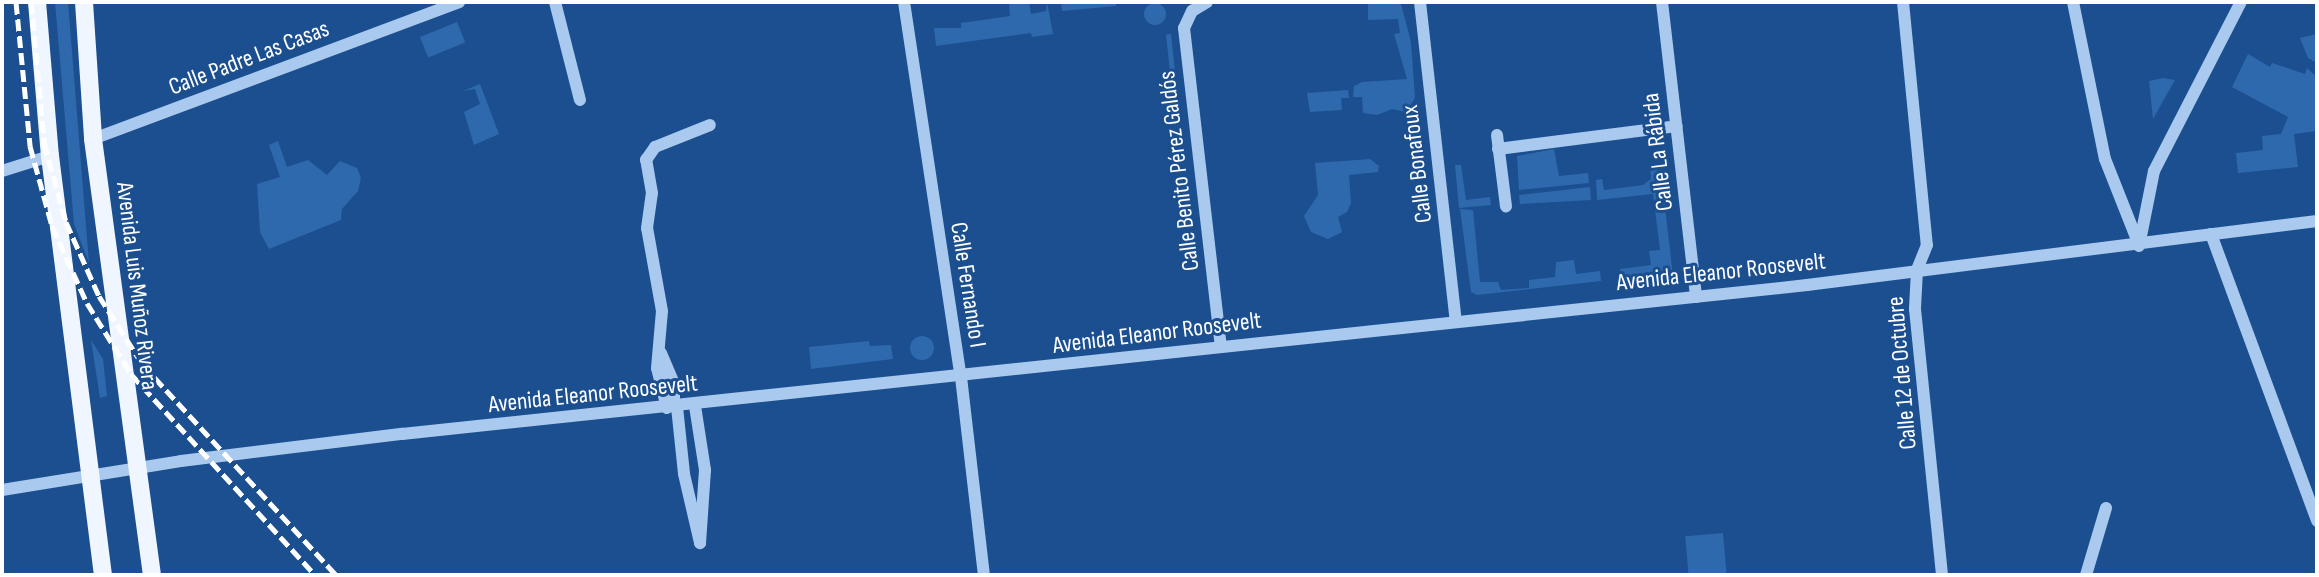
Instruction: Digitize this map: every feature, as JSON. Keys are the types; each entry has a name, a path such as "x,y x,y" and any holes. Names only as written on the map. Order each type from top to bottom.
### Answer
{"main road":[{"path":"37,2 50,156 88,478 103,575"},
{"name":"Avenida Luis Muñoz Rivera","path":"84,2 93,139 152,575"}],"street":[{"name":"Calle Padre Las Casas","path":"93,139 459,2"},
{"path":"555,2 580,100"},
{"name":"Calle Fernando I","path":"904,2 961,377 984,575"},
{"name":"Calle Benito Pérez Galdós","path":"1207,2 1192,11 1184,28 1221,346"},
{"name":"Calle Bonafoux","path":"1420,2 1456,321"},
{"name":"Calle La Rábida","path":"1662,2 1696,297"},
{"name":"Calle 12 de Octubre","path":"1903,2 1927,232 1927,245 1917,271 1914,309 1942,575"},
{"path":"2073,2 2105,159 2139,246"},
{"path":"2139,246 2154,171 2241,2"},
{"path":"695,405 705,470 700,543 694,535 673,408 674,383 660,353 662,311 648,228 652,192 646,160 654,147 710,125"},
{"path":"1506,206 1498,142 1676,126"},
{"path":"2,171 50,156"},
{"name":"Avenida Eleanor Roosevelt","path":"2,490 136,471 181,461 390,436 673,408 1221,346 1696,297 2139,246 2211,234 2317,222"},
{"path":"2211,234 2317,521"},
{"path":"2086,575 2106,508"}],"shaded area":[{"path":"55,2 68,2 89,263 74,224"},
{"path":"1009,2 1029,2 1031,14 1046,11 1047,2 1053,34 1032,37 1031,33 936,46 934,28 961,28 961,23 1010,16"},
{"path":"1061,2 1116,2 1116,6 1062,11"},
{"path":"1368,2 1401,4 1411,42 1415,98 1406,112 1392,109 1377,115 1363,113 1362,97 1353,97 1354,86 1362,82 1407,79 1394,34 1400,33 1398,19 1368,20"},
{"path":"1155,3 1163,6 1166,14 1163,22 1155,25 1147,22 1144,14 1147,6"},
{"path":"457,22 465,42 428,57 420,37"},
{"path":"1171,34 1179,107 1174,107 1166,35"},
{"path":"2317,34 2317,63 2308,58 2300,38"},
{"path":"2248,54 2270,67 2272,63 2305,74 2307,68 2317,77 2317,131 2294,134 2298,167 2238,173 2236,153 2263,150 2262,136 2281,134 2288,117 2232,87"},
{"path":"2163,78 2175,80 2153,119 2149,81"},
{"path":"480,84 499,134 474,145 464,112 480,104 475,89 463,91"},
{"path":"1348,90 1349,98 1341,98 1342,110 1310,112 1307,93"},
{"path":"278,141 287,167 308,160 327,175 340,161 357,168 361,178 358,191 342,209 341,220 269,249 260,232 257,184 280,177 269,145"},
{"path":"1554,149 1559,176 1588,173 1589,183 1519,190 1517,156"},
{"path":"1370,159 1379,166 1378,172 1349,175 1351,203 1347,212 1338,217 1342,232 1328,239 1311,232 1304,216 1318,195 1315,163"},
{"path":"1660,163 1673,276 1621,281 1620,269 1651,265 1649,251 1660,250 1653,194 1597,200 1596,180 1602,179 1604,190 1643,185 1651,179 1650,165"},
{"path":"1455,165 1461,165 1466,200 1490,197 1491,205 1459,208"},
{"path":"1590,187 1591,200 1520,204 1519,195"},
{"path":"1460,209 1473,210 1480,282 1498,282 1501,290 1529,288 1529,280 1555,277 1556,262 1574,260 1576,274 1600,271 1601,281 1477,295 1471,292"},
{"path":"922,336 930,340 934,348 930,356 922,360 914,356 910,348 914,340"},
{"path":"91,340 103,359 107,396 100,398"},
{"path":"869,341 870,346 891,345 893,359 811,369 809,347"},
{"path":"1723,533 1727,575 1689,575 1685,536"}],"railway":[{"path":"16,2 30,146 52,226 87,303 131,374 315,575"},
{"path":"31,2 44,143 66,222 99,296 143,365 336,575"}]}
